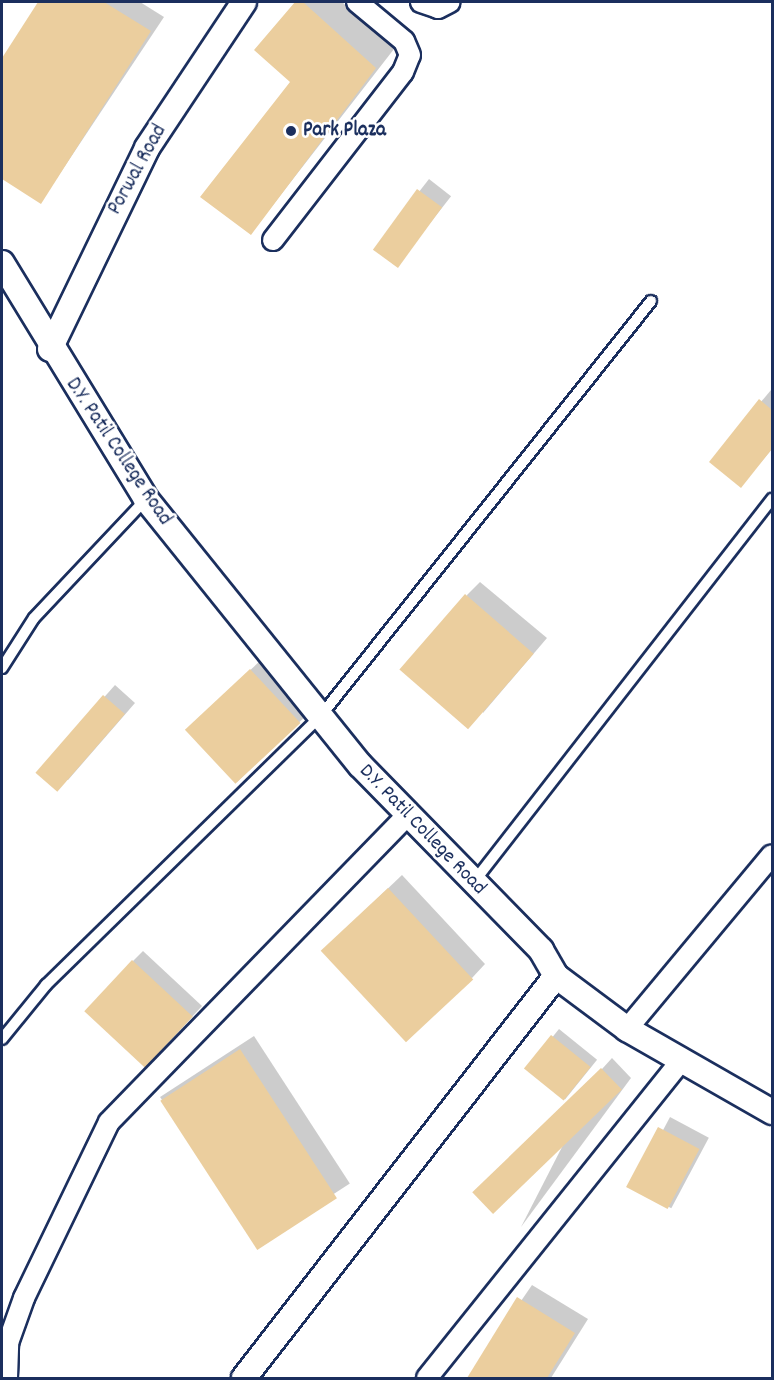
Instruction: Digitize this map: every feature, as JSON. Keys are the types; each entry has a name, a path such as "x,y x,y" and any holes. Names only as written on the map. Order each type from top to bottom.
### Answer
{"street":[{"name":"Porwal Road","path":"50,350 147,148 244,2"},
{"path":"273,240 403,72 410,56 404,41 357,2"},
{"path":"421,2 438,9 450,2"},
{"name":"D.Y. Patil College Road","path":"6,276 50,350 146,499 319,718 407,816 541,950 556,976"},
{"path":"7,1378 8,1343 24,1298 109,1122 407,816"},
{"path":"627,1029 772,855"},
{"path":"244,1378 556,976 627,1029 680,1062 772,1112"},
{"path":"427,1378 680,1062"}],"lane":[{"path":"2,1039 46,985 319,718 651,301"},
{"path":"2,668 34,618 146,499"},
{"path":"473,884 772,500"}],"building":[{"path":"38,2 104,2 151,31 41,204 2,179 2,58"},
{"name":"Park Plaza","path":"295,2 303,2 376,68 251,235 200,197 290,82 254,50"},
{"path":"417,189 442,207 398,268 373,250"},
{"path":"759,399 772,410 772,449 741,488 709,462"},
{"path":"465,594 534,654 468,729 399,669"},
{"path":"250,669 300,723 235,784 185,730"},
{"path":"103,695 125,714 57,792 35,773"},
{"path":"388,888 473,979 406,1042 321,951"},
{"path":"132,960 193,1017 145,1068 84,1011"},
{"path":"551,1035 591,1067 564,1101 524,1068"},
{"path":"240,1049 337,1198 257,1250 160,1101"},
{"path":"601,1068 622,1090 493,1214 472,1192"},
{"path":"658,1127 699,1149 668,1209 626,1187"},
{"path":"517,1297 575,1333 547,1378 467,1378"}],"place":[{"name":"Park Plaza","path":"291,131"}]}
